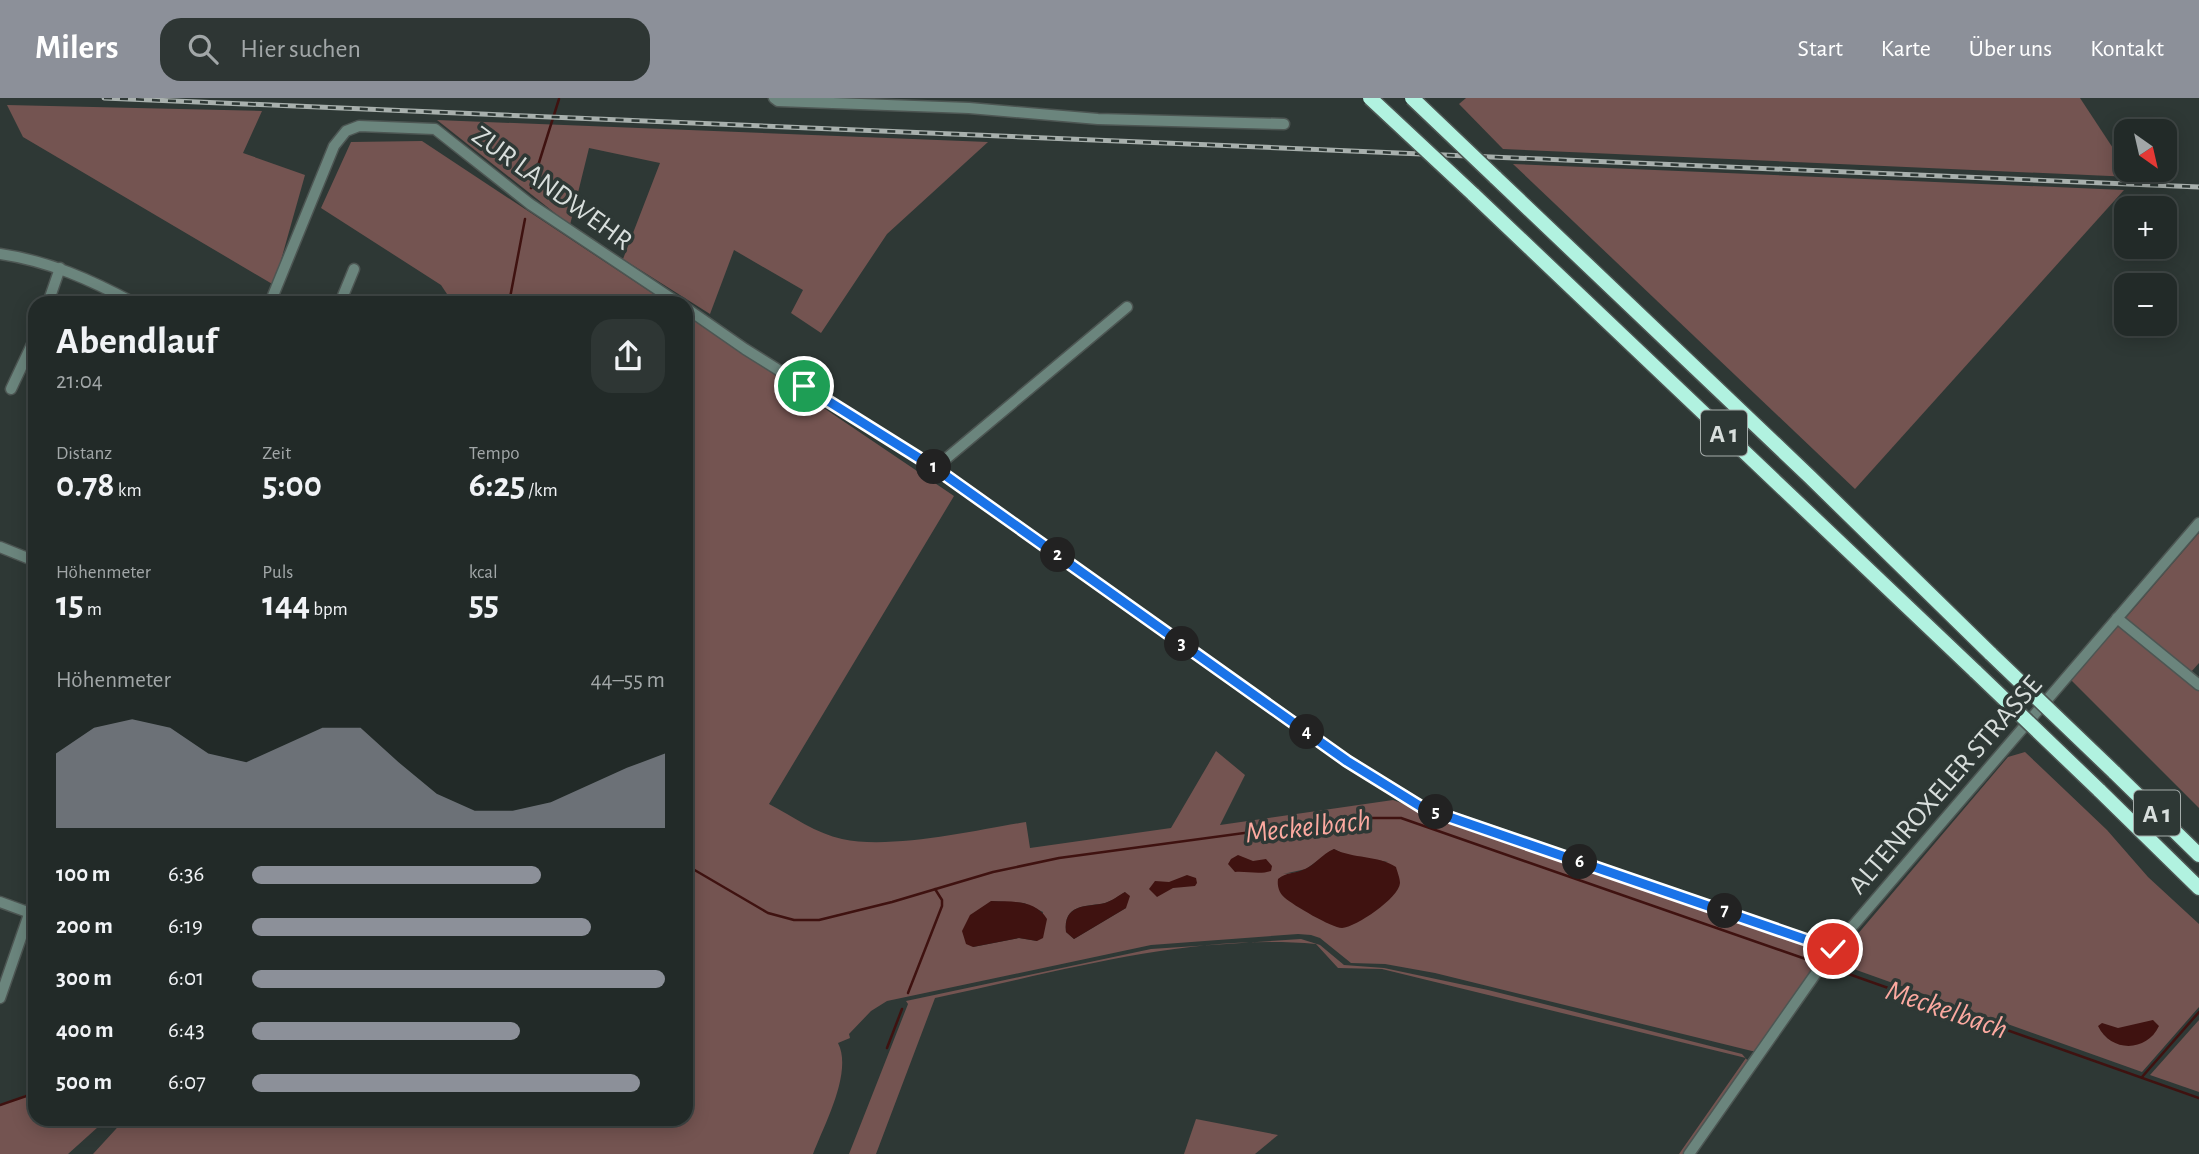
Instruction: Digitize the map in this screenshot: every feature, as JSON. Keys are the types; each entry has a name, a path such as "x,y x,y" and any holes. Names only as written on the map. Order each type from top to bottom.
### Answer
{"highway":[{"name":"A 1","path":"1370,98 1976,672 2199,888"},
{"name":"A 1","path":"1412,98 1810,477 2199,855"}],"street":[{"path":"774,98 778,101 968,108 1098,119 1284,124"},
{"name":"ZUR LANDWEHR","path":"273,296 334,146 339,138 354,128 367,125 435,129 530,204 668,296"},
{"path":"0,254 32,258 119,296"},
{"path":"50,296 60,268"},
{"path":"343,296 354,269"},
{"path":"935,468 1127,307"},
{"path":"693,313 745,349 935,468 1347,761 1423,808 1831,952"},
{"path":"11,388 28,353"},
{"name":"ALTENROXELER STRASSE","path":"1689,1154 1831,952 2199,523"},
{"path":"1,551 28,559"},
{"path":"2117,618 2199,685"},
{"path":"0,902 28,912"},
{"path":"1,991 28,924"}],"shaded area":[{"path":"1466,98 2080,98 2114,150 2114,176 1503,149 1459,104"},
{"path":"7,105 262,111 243,153 305,175 274,285 23,137"},
{"path":"437,120 988,142 887,234 821,333 791,313 803,290 734,250 710,314 693,303 693,296 682,296 623,259 660,163 589,148 570,225"},
{"path":"422,141 656,296 448,296 441,285 321,208 351,142"},
{"path":"1513,164 2124,190 2119,196 2114,196 2114,201 1855,489"},
{"path":"693,320 954,496 769,804 823,833 862,842 934,838 1026,822 1030,848 1171,828 1216,751 1245,775 1220,825 1393,800 1823,952 1823,957 1757,1051 1435,973 1385,964 1351,963 1320,938 1298,934 1151,945 887,1001 871,1011 849,1034 850,1038 838,1043 842,1055 840,1083 813,1154 93,1154 119,1126 693,1126","holes":["1334,849 1346,855 1388,862 1283,874 1306,869","1125,892 1126,908 1074,939 1066,932 1066,923 1072,911 1108,902","992,901 1024,903 1043,912 1037,941 1019,938 973,947"]},
{"path":"2199,533 2199,663 2191,672 2125,619"},
{"path":"2119,625 2199,690 2199,808 2071,680"},
{"path":"2025,752 2107,830 2148,877 2199,924 2199,1007 2142,1072 1834,962 2008,757"},
{"path":"1334,849 1389,863 1396,867 1400,881 1398,889 1385,904 1357,923 1342,928 1304,911 1289,901 1281,894 1278,884 1281,877 1305,869"},
{"path":"1238,855 1253,861 1266,859 1272,866 1271,871 1235,872 1228,864"},
{"path":"1187,875 1196,878 1195,886 1173,888 1157,897 1149,889 1155,881 1169,882"},
{"path":"1125,892 1130,896 1126,908 1074,939 1066,932 1068,916 1072,911 1108,902"},
{"path":"991,901 1022,903 1036,908 1047,919 1043,938 1037,941 1019,938 973,947 966,944 962,931 970,915"},
{"path":"1301,939 1320,945 1344,965 1384,968 1488,990 1742,1054 1745,1058 1382,969 1338,968 1316,944 1231,944"},
{"path":"1214,945 1124,957 935,998 876,1154 849,1154 908,1004 906,1001 1151,949"},
{"path":"2153,1020 2159,1026 2153,1035 2138,1045 2129,1046 2111,1041 2098,1026 2102,1023 2118,1028"},
{"path":"2199,1020 2199,1092 2150,1075"},
{"path":"1746,1058 1749,1062 1684,1154 1679,1154"},
{"path":"28,1094 28,1126 99,1126 68,1154 0,1154 0,1106"},
{"path":"1196,1119 1278,1135 1255,1154 1184,1154"}],"waterway":[{"path":"531,188 559,99"},
{"path":"510,296 525,219"},
{"name":"Meckelbach","path":"693,869 768,913 794,920 819,920 993,872 1059,858 1355,818 1401,818 1820,964"},
{"path":"908,993 942,906 942,900 935,889"},
{"name":"Meckelbach","path":"1826,966 2199,1098"},
{"path":"887,1048 902,1009"},
{"path":"2142,1077 2199,1012"},
{"name":"Meckelbach","path":"0,1105 28,1095"}],"railway":[{"path":"104,98 2199,187"}],"route":[{"path":"804,386 935,468 1347,761 1423,808 1833,949"}]}
